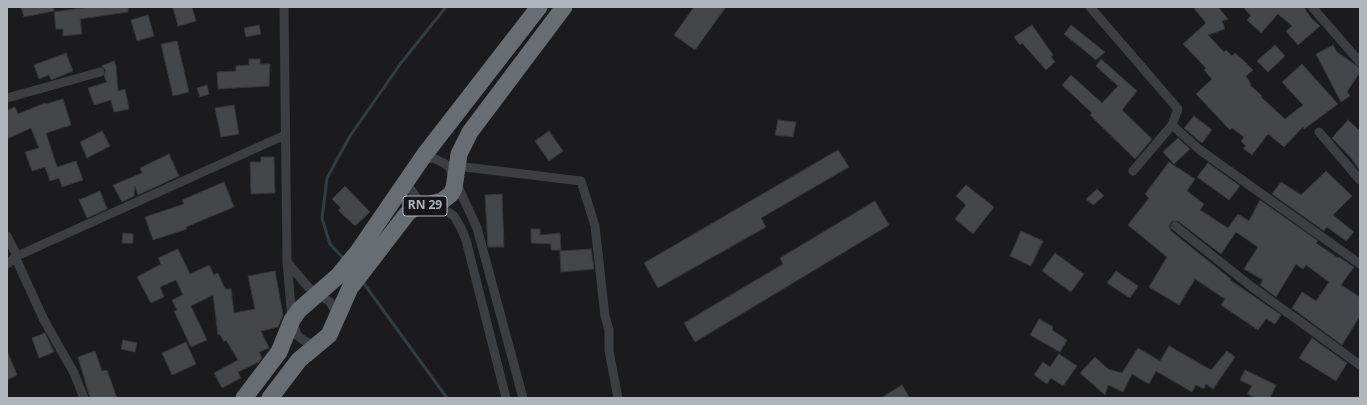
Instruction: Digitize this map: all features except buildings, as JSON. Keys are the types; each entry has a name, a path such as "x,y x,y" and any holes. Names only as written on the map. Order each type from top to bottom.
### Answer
{"highway":[{"name":"RN 29","path":"244,398 279,352 292,320 303,305 338,276 357,253 421,160 539,7"},
{"name":"RN 29","path":"270,398 299,360 329,335 350,288 406,215 412,209 420,206 429,206 442,201 451,194 454,188 455,172 464,142 470,132 564,7"}],"street":[{"path":"284,7 288,262 292,320 297,335 303,340 316,346"},
{"path":"1090,7 1178,109 1172,125 1133,170"},
{"path":"1312,7 1360,62"},
{"path":"7,98 100,72"},
{"path":"1172,125 1200,150 1360,264"},
{"path":"1319,132 1360,180"},
{"path":"7,264 17,258 285,136"},
{"path":"421,160 433,158 444,163 452,172 581,182 595,226 605,316 609,330 609,351 612,360 618,398"},
{"path":"455,172 477,228 523,398"},
{"path":"407,180 412,193 417,198 429,206 442,209 454,216 464,234 506,398"},
{"path":"1175,226 1252,287 1360,365"},
{"path":"7,236 44,320 74,373 84,398"},
{"path":"288,262 300,279 317,294 330,302 338,316"}],"waterway":[{"path":"345,260 330,244 322,218 327,178 350,136 401,63 446,7"},
{"path":"362,281 447,398"}]}
